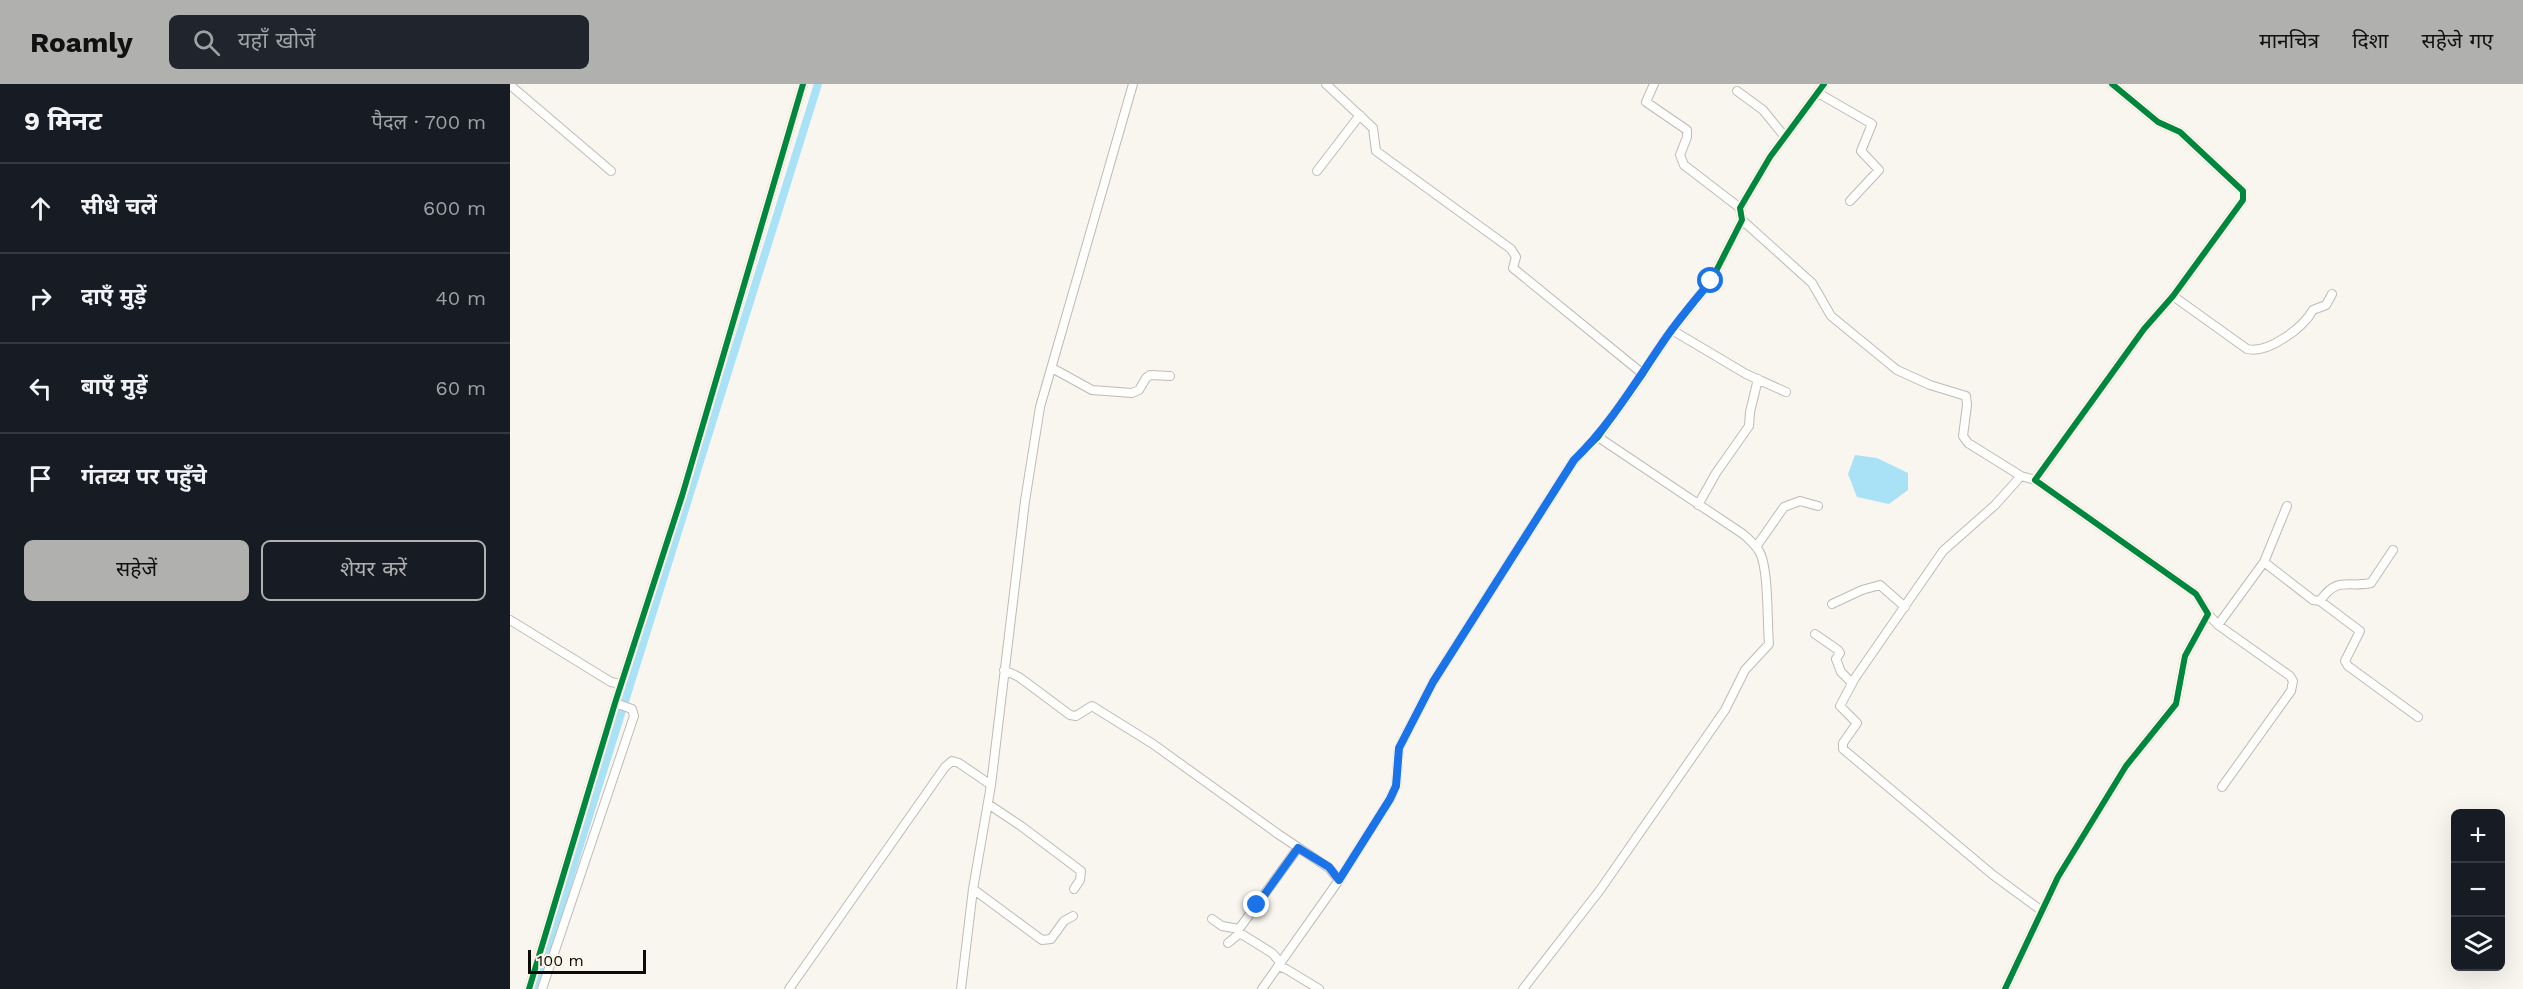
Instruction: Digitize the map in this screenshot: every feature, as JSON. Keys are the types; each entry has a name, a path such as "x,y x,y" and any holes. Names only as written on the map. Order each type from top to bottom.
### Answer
{"street":[{"path":"529,989 619,704 621,684 682,496 803,84"},
{"path":"961,989 973,889 991,785 1024,501 1040,407 1133,84"},
{"path":"1326,84 1373,128 1376,151 1511,249 1516,257 1513,268 1643,374"},
{"path":"1654,84 1646,102 1686,130 1687,137 1680,156 1684,165 1740,208"},
{"path":"1262,989 1339,880 1390,799 1396,786 1399,748 1433,682 1574,460 1598,437 1672,330 1711,281 1742,220 1740,208 1770,157 1824,84"},
{"path":"2036,480 2144,329 2174,296 2243,200 2243,191 2180,132 2158,122 2112,84"},
{"path":"510,85 611,171"},
{"path":"1737,91 1763,110 1785,137"},
{"path":"1818,93 1872,124 1861,151 1879,170 1850,201"},
{"path":"1317,171 1360,115"},
{"path":"1742,220 1812,283 1831,316 1897,370 1930,386 1966,396 1964,439 2021,476 2036,480 2196,594 2218,625 2289,676 2293,681 2291,691 2222,787"},
{"path":"2174,296 2247,349 2259,351 2286,335 2313,310 2326,305 2332,294"},
{"path":"1672,330 1746,374 1786,392"},
{"path":"1052,368 1092,390 1132,393 1139,390 1150,375 1170,376"},
{"path":"1698,505 1716,472 1749,426 1758,379"},
{"path":"1523,989 1600,890 1725,710 1745,670 1767,647 1764,565 1756,547 1743,534 1598,437"},
{"path":"2021,476 1995,505 1943,550 1852,683 1840,706 1856,724 1843,743 1843,749 1993,875 2042,911"},
{"path":"1756,547 1784,507 1800,501 1818,506"},
{"path":"2218,625 2264,562 2287,506"},
{"path":"2320,601 2331,586 2371,583 2393,550"},
{"path":"2264,562 2313,600 2320,601 2360,631 2345,661 2348,666 2418,717"},
{"path":"1832,604 1862,590 1880,585 1905,607"},
{"path":"2005,989 2058,877 2126,766 2176,704 2184,656 2208,614"},
{"path":"510,620 611,682 621,684"},
{"path":"1815,634 1838,650 1840,653 1836,659 1841,672 1852,683"},
{"path":"1004,670 1019,677 1072,716 1079,715 1089,706 1094,707 1153,744 1298,848 1329,867 1339,880"},
{"path":"542,989 634,716 632,709 619,704"},
{"path":"789,989 945,767 952,761 959,763 991,785"},
{"path":"988,804 1080,871 1080,880 1074,889"},
{"path":"1212,919 1222,926 1239,929 1298,848"},
{"path":"973,889 1042,940 1051,939 1064,921 1073,916"},
{"path":"1228,942 1239,933 1243,935 1272,953 1279,964 1319,989"}],"water":[{"path":"1855,455 1877,458 1908,473 1908,490 1889,504 1857,497 1848,474"}],"waterway":[{"path":"535,989 818,84"}],"cycle path":[{"path":"529,989 615,703 682,496 803,84"},
{"path":"1339,880 1390,799 1396,786 1399,748 1433,682 1574,460 1598,437 1663,342 1711,281 1742,220 1740,208 1770,157 1824,84"},
{"path":"2005,989 2058,877 2126,766 2176,704 2185,656 2208,614 2196,594 2035,480 2144,329 2173,296 2243,200 2243,191 2180,132 2158,122 2112,84"}],"route":[{"path":"1257,905 1298,848 1329,867 1339,880 1390,799 1396,786 1399,748 1433,682 1574,460 1598,437 1663,342 1711,281"}]}
